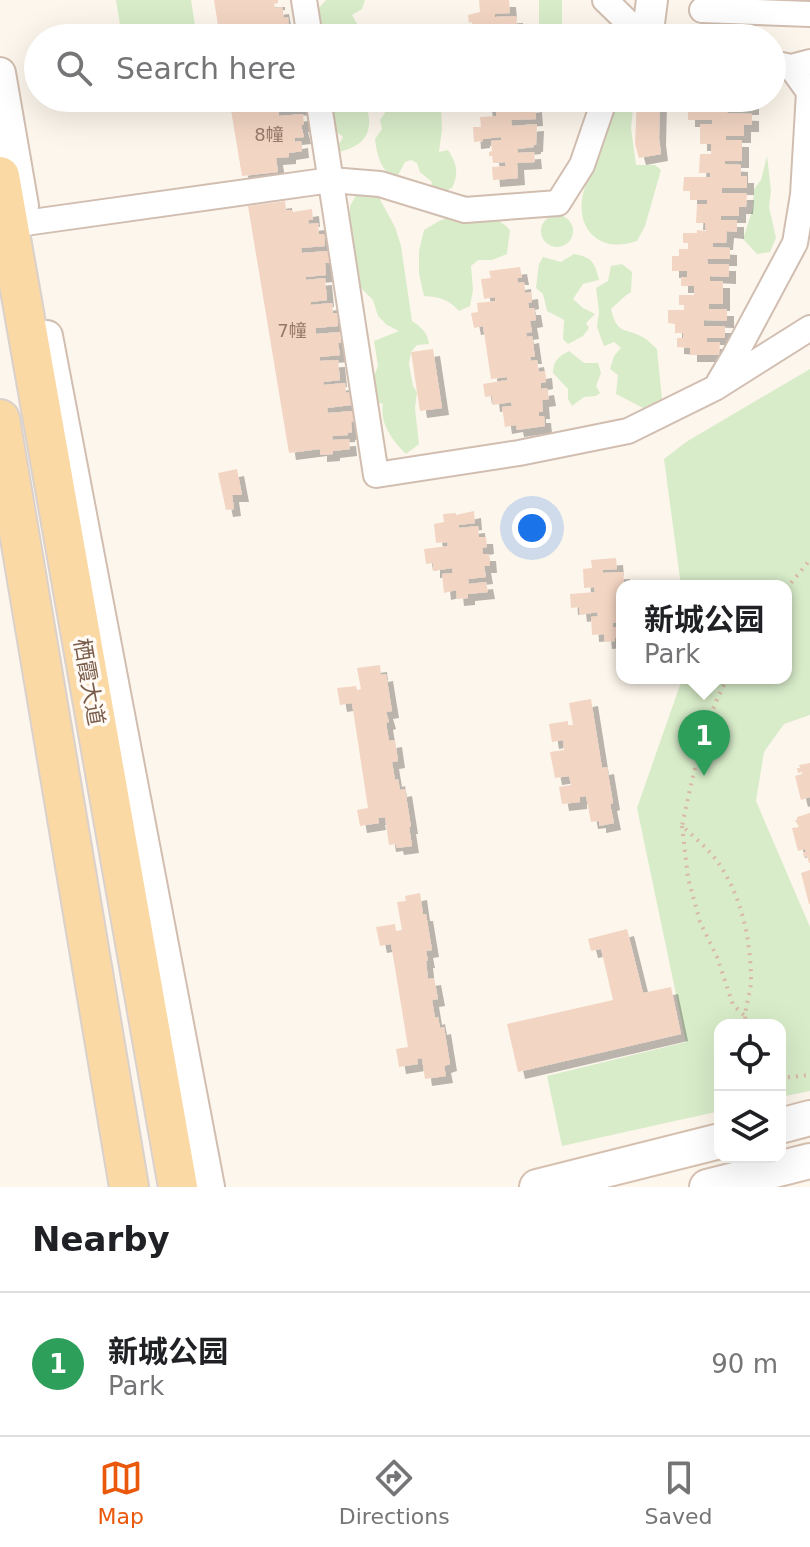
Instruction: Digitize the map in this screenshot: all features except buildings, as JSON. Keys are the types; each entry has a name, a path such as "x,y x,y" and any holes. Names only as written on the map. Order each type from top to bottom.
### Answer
{"main road":[{"name":"栖霞大道","path":"0,176 178,1187"},
{"name":"栖霞大道","path":"0,419 129,1187"},
{"path":"786,1124 810,1118"},
{"path":"537,1187 714,1143"},
{"path":"707,1187 770,1179 810,1161"}],"street":[{"path":"304,0 308,24"},
{"path":"605,0 631,24"},
{"path":"648,24 652,0"},
{"path":"702,10 810,14"},
{"path":"715,388 795,243 803,195 809,92 791,64"},
{"path":"0,73 25,223 209,1187"},
{"path":"320,112 376,475 519,453 628,431 715,388 810,328"},
{"path":"25,223 331,180 380,184 465,210 558,203 582,165 600,112"}],"path":[{"path":"792,582 810,560"},
{"path":"724,684 718,695 692,777 682,826 688,878 700,922 717,957 733,1005 744,1015"},
{"path":"682,826 714,857 738,897 747,938 751,985 745,1019"},
{"path":"786,1077 810,1075"}],"green space":[{"path":"116,0 191,0 195,24 120,24"},
{"path":"326,0 365,0 362,9 352,15 357,24 318,24 315,12"},
{"path":"539,0 562,0 562,24 539,24"},
{"path":"330,112 368,112 368,130 355,146 339,152 338,146 343,137 333,129"},
{"path":"441,112 439,152 448,150 453,160 456,178 452,188 440,193 430,190 432,182 411,160 405,162 396,179 386,171 378,156 375,139 382,129 380,120 385,113"},
{"path":"610,112 633,112 631,128 636,165 655,165 661,170 645,226 637,241 610,244 591,234 585,224 582,201 585,187 602,146"},
{"path":"767,156 771,190 769,207 776,238 770,252 757,254 743,239 753,208 754,189 761,180"},
{"path":"357,194 377,194 395,227 401,246 412,321 424,331 429,344 417,345 411,352 409,364 417,392 415,408 419,444 406,454 388,431 383,418 383,404 374,401 370,387 378,366 374,341 399,331 378,316 373,300 361,288 350,231 350,206"},
{"path":"557,215 569,219 573,231 569,243 557,247 545,243 541,231 545,219"},
{"path":"480,216 496,220 510,230 507,254 492,260 478,260 471,266 473,290 470,306 459,311 443,299 424,296 419,274 419,251 424,230 450,217 465,222"},
{"path":"574,254 592,262 599,280 583,284 573,299 595,314 586,323 589,328 583,336 568,344 563,339 564,320 547,311 543,294 536,288 543,257 561,262"},
{"path":"622,264 632,272 631,292 611,309 613,318 620,328 640,335 657,349 662,399 647,410 616,394 618,375 610,369 614,356 621,348 614,342 604,346 597,327 599,311 596,288 608,281 611,266"},
{"path":"569,351 584,363 598,363 601,373 596,386 600,393 584,397 572,406 568,389 553,373 557,359"},
{"path":"810,369 810,715 784,724 764,752 756,801 810,927 810,1091 786,1096 786,1019 714,1019 714,1112 562,1146 547,1076 686,1042 637,808 680,684 792,684 792,580 680,580 664,459 686,442"}],"place":[{"name":"新城公园","path":"704,776"}]}
